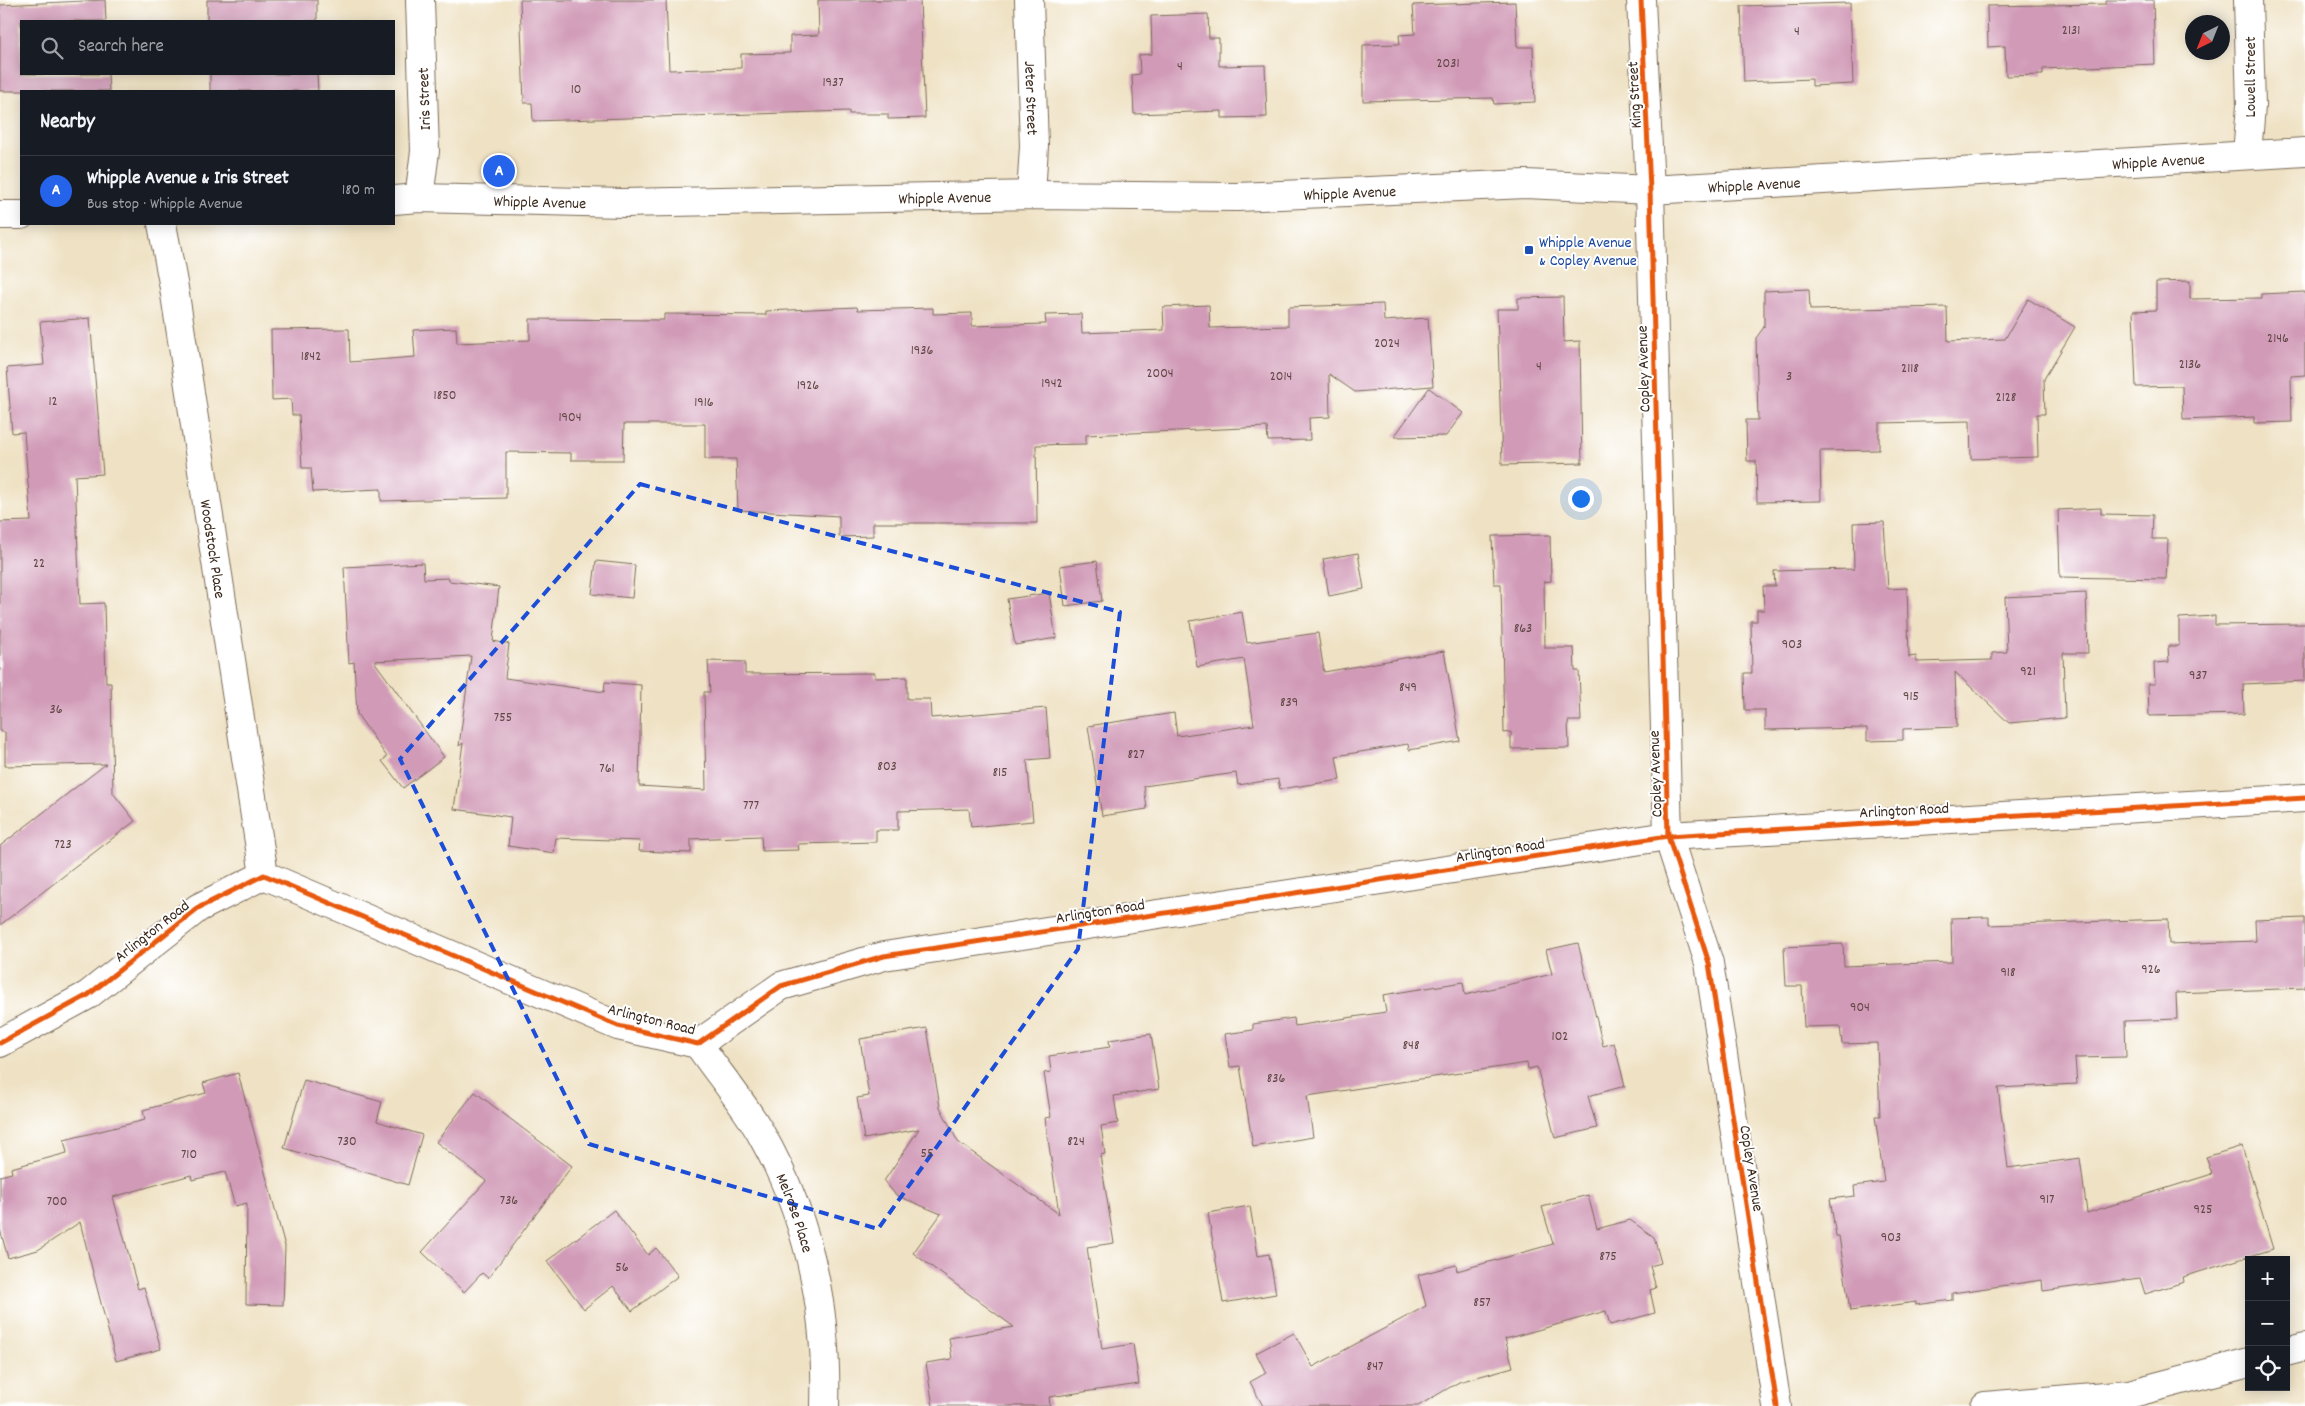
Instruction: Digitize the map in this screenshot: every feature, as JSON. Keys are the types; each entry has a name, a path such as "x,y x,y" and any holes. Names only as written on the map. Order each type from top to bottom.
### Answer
{"street":[{"name":"Iris Street","path":"406,199 425,151 420,0"},
{"name":"Jeter Street","path":"1030,0 1034,146 1031,195"},
{"name":"King Street","path":"1641,0 1650,190"},
{"name":"Lowell Street","path":"2247,154 2251,106 2248,0"},
{"name":"Whipple Avenue","path":"406,199 623,203 1031,195 1237,197 1526,184 1650,190 2305,152"},
{"name":"Copley Avenue","path":"1650,190 1668,836 1709,963 1777,1406"},
{"path":"0,215 20,215"},
{"name":"Woodstock Place","path":"162,225 173,279 264,875"},
{"name":"Arlington Road","path":"0,1043 88,996 198,908 264,875 618,1026 698,1044 781,986 884,956 1668,836 2305,798"},
{"name":"Melrose Place","path":"698,1044 759,1130 787,1184 806,1239 820,1297 826,1360 825,1406"},
{"path":"2290,1351 2305,1347"},
{"path":"1986,1406 2129,1394 2245,1363"}],"highlighted area":[{"path":"640,484 1120,612 1078,949 878,1229 589,1144 400,759"}],"building":[{"path":"105,0 106,20 20,20 20,75 108,75 109,90 0,91 0,5"},
{"path":"207,0 317,0 317,20 207,20"},
{"path":"520,0 666,0 669,70 741,68 741,54 790,53 790,36 819,35 818,0 920,0 925,118 888,119 888,114 849,114 849,111 533,121 532,103 524,103"},
{"path":"2106,0 2153,0 2155,64 2043,69 2043,75 2006,76 2005,46 1988,47 1987,6 2106,4"},
{"path":"1515,2 1517,47 1533,47 1535,102 1494,104 1493,98 1363,101 1363,45 1400,44 1399,35 1415,34 1413,5"},
{"path":"1850,3 1853,84 1812,86 1812,79 1744,82 1741,6"},
{"path":"1208,14 1209,38 1219,38 1219,66 1265,65 1267,117 1222,118 1222,111 1134,114 1132,75 1140,74 1139,55 1152,54 1151,16"},
{"path":"210,75 317,75 318,90 210,90"},
{"path":"2190,281 2190,299 2261,298 2261,294 2305,292 2305,375 2291,376 2292,422 2254,423 2254,417 2183,420 2182,386 2136,387 2133,311 2156,310 2156,282"},
{"path":"1809,289 1810,310 1947,307 1948,341 2005,339 2028,299 2075,327 2044,379 2045,414 2037,414 2038,457 1971,459 1970,421 1879,423 1879,450 1820,451 1821,501 1757,502 1756,461 1747,461 1746,420 1758,420 1756,338 1764,327 1764,291"},
{"path":"1563,297 1564,342 1580,341 1582,463 1502,465 1497,309 1518,309 1518,298"},
{"path":"1383,304 1384,321 1428,318 1433,386 1355,392 1329,374 1330,417 1309,418 1310,440 1268,441 1267,427 1086,435 1086,444 1036,445 1037,523 873,523 873,536 839,537 839,516 738,510 736,459 705,459 705,424 624,424 623,460 571,460 571,453 506,452 506,498 381,501 381,489 313,492 311,468 302,468 299,415 292,415 291,399 272,400 271,330 349,329 350,362 415,357 413,330 456,328 457,343 530,340 530,319 664,320 664,314 766,315 766,311 857,307 858,310 933,308 933,314 972,313 972,326 1046,324 1045,315 1081,314 1082,333 1164,330 1163,307 1209,305 1210,328 1288,326 1288,307"},
{"path":"90,318 103,474 75,476 80,604 104,603 106,683 111,683 113,793 135,821 0,925 0,846 106,764 5,766 5,732 0,732 0,522 31,521 24,432 12,433 7,368 44,365 40,322"},
{"path":"1429,388 1463,413 1446,436 1394,437"},
{"path":"2101,508 2101,514 2153,515 2152,539 2168,539 2166,579 2060,577 2058,510"},
{"path":"1884,522 1888,589 1907,588 1909,657 1916,656 1917,662 1992,660 1992,653 2007,652 2005,597 2086,593 2088,653 2063,653 2065,718 2009,723 1955,672 1957,727 1903,729 1903,740 1867,741 1867,728 1765,730 1765,710 1745,710 1744,673 1752,673 1751,621 1757,621 1757,610 1764,610 1763,586 1775,586 1774,571 1854,569 1853,523"},
{"path":"1550,535 1551,581 1544,582 1545,648 1574,648 1575,671 1579,671 1581,721 1568,721 1569,748 1511,749 1511,732 1504,733 1501,584 1494,584 1492,536"},
{"path":"1358,553 1364,589 1329,596 1323,559"},
{"path":"596,561 635,565 632,598 592,594"},
{"path":"1097,561 1102,601 1065,606 1060,566"},
{"path":"423,563 424,579 449,578 449,581 499,587 493,641 509,644 505,678 604,692 605,682 641,685 639,786 706,790 704,692 710,692 708,661 745,662 745,674 875,673 875,678 907,677 907,699 930,699 931,718 1046,708 1050,758 1027,760 1033,821 971,827 969,809 898,811 898,830 876,830 876,842 798,844 799,850 762,851 761,836 691,839 691,853 639,851 640,841 556,838 554,853 508,846 511,817 454,809 463,743 459,746 471,656 374,661 444,757 403,788 382,761 387,757 357,714 354,662 349,663 344,567"},
{"path":"1049,593 1056,638 1015,645 1007,599"},
{"path":"1242,612 1247,643 1318,633 1324,672 1444,651 1460,741 1409,750 1408,744 1336,756 1340,780 1280,789 1278,779 1238,785 1236,773 1144,786 1147,809 1102,816 1088,726 1174,713 1177,736 1254,725 1244,659 1197,667 1190,621"},
{"path":"2215,616 2215,625 2305,624 2305,681 2243,684 2244,714 2149,716 2148,684 2155,684 2154,663 2169,662 2168,646 2179,646 2179,618"},
{"path":"1989,917 1989,925 2168,919 2169,944 2256,941 2255,920 2305,918 2305,988 2176,993 2177,1019 2125,1021 2126,1057 2075,1058 2077,1084 1998,1088 2008,1168 2080,1158 2087,1213 2212,1174 2206,1157 2242,1146 2273,1249 2245,1256 2245,1258 2183,1277 2184,1282 2145,1294 2140,1278 2043,1291 2042,1280 1952,1293 1952,1300 1916,1305 1916,1302 1850,1311 1839,1236 1836,1236 1830,1199 1855,1196 1854,1186 1884,1182 1875,1116 1880,1116 1877,1043 1842,1044 1840,1026 1804,1027 1802,986 1786,986 1784,947 1843,944 1844,966 1952,962 1951,918"},
{"path":"1578,943 1603,1046 1614,1043 1625,1086 1588,1096 1597,1128 1555,1138 1537,1067 1528,1069 1527,1063 1307,1096 1313,1137 1253,1147 1240,1066 1230,1067 1225,1034 1253,1030 1253,1024 1294,1018 1295,1026 1386,1012 1383,995 1463,982 1465,995 1552,974 1546,950"},
{"path":"927,1028 940,1107 958,1142 1059,1214 1045,1118 1051,1117 1044,1073 1051,1072 1049,1056 1110,1047 1109,1040 1151,1034 1159,1089 1114,1096 1118,1123 1101,1126 1105,1154 1100,1155 1114,1243 1087,1247 1102,1349 1133,1344 1139,1384 1049,1397 1050,1406 933,1406 926,1363 952,1359 949,1338 1014,1327 913,1253 941,1214 896,1195 884,1181 919,1129 864,1139 857,1098 869,1096 860,1039"},
{"path":"238,1073 285,1246 283,1305 246,1304 247,1203 235,1206 225,1172 192,1180 191,1175 113,1197 138,1289 144,1287 161,1349 116,1361 80,1222 38,1250 8,1258 0,1229 0,1176 12,1173 11,1168 67,1153 64,1140 145,1120 143,1110 206,1093 203,1083"},
{"path":"304,1080 382,1102 377,1121 422,1135 408,1185 284,1148"},
{"path":"475,1092 572,1166 488,1278 482,1273 464,1292 422,1252 486,1181 436,1142"},
{"path":"1588,1195 1597,1229 1630,1220 1654,1237 1661,1263 1650,1266 1656,1288 1650,1290 1655,1313 1610,1325 1606,1311 1505,1339 1513,1367 1459,1382 1418,1406 1263,1406 1250,1382 1266,1373 1256,1353 1294,1333 1313,1367 1426,1306 1418,1275 1456,1265 1457,1271 1553,1244 1542,1207"},
{"path":"1250,1206 1258,1256 1269,1254 1276,1294 1223,1303 1208,1213"},
{"path":"614,1210 648,1255 656,1248 678,1276 632,1311 613,1286 584,1309 547,1261"}],"cycle path":[{"path":"1641,0 1650,190 1668,836 1709,963 1777,1406"},
{"path":"0,1043 88,995 198,908 264,875 618,1026 698,1044 781,986 884,956 1668,836 2305,798"}],"place":[{"name":"Whipple Avenue & Iris Street","path":"499,171"},
{"name":"Whipple Avenue & Copley Avenue","path":"1529,250"}]}
